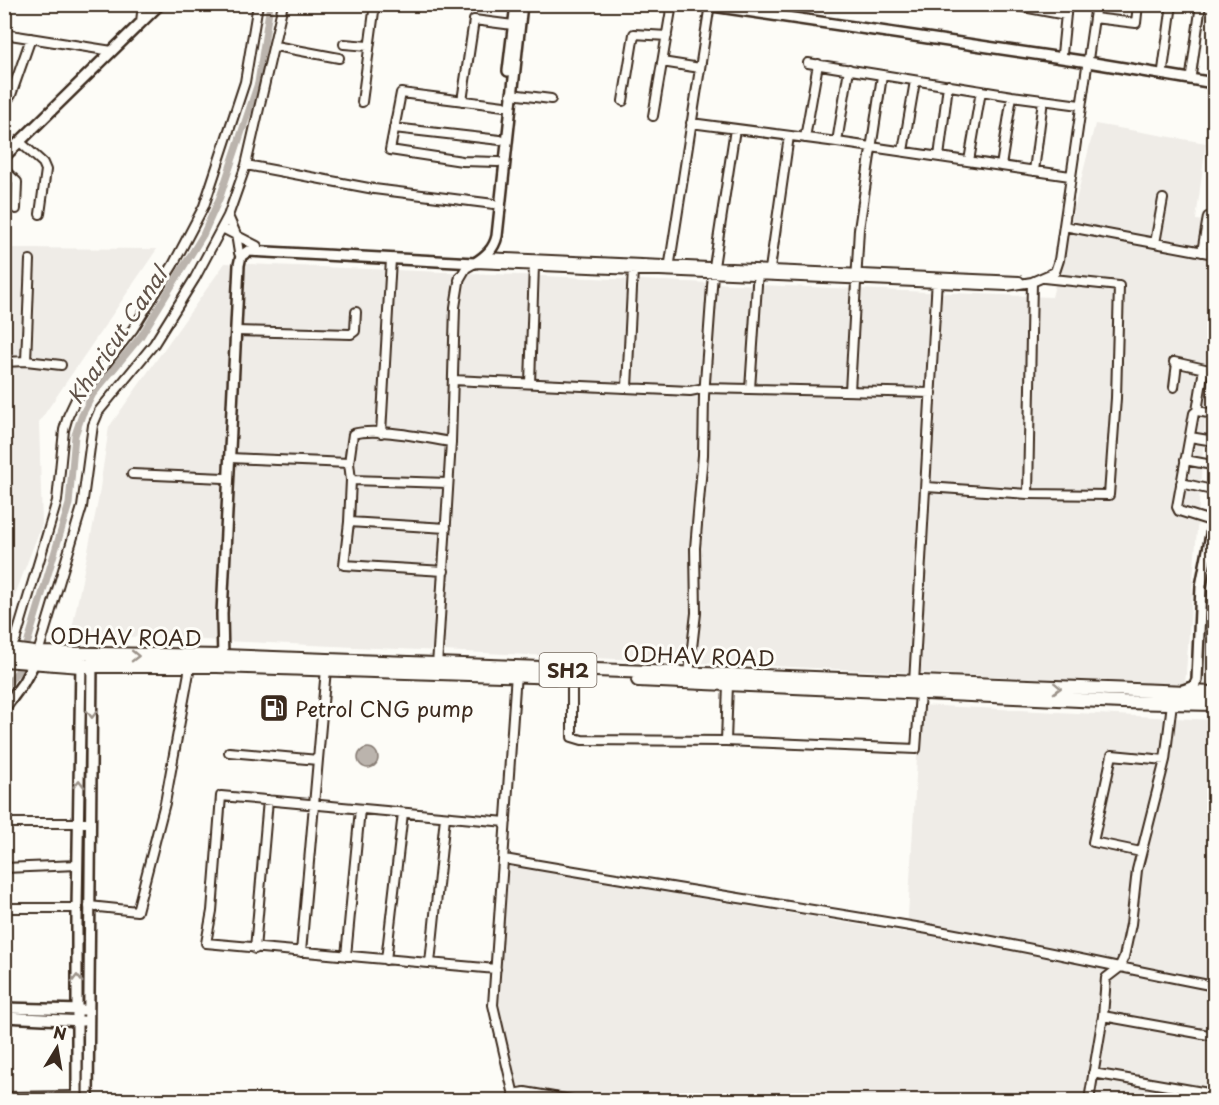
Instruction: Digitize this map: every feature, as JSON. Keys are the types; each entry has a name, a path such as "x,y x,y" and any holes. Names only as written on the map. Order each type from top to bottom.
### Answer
{"main road":[{"name":"SH2","path":"9,657 36,657"},
{"name":"ODHAV ROAD","path":"36,657 190,667 220,661 326,669 437,669"},
{"name":"ODHAV ROAD","path":"87,661 220,661 437,669 689,674 917,688"},
{"name":"ODHAV ROAD","path":"516,671 572,677 728,684 917,688 1173,698"},
{"name":"SH2","path":"1173,698 1199,698 1215,693"},
{"name":"SH2","path":"1199,698 1215,704"}],"street":[{"path":"141,22 143,4"},
{"path":"4,157 160,4"},
{"path":"9,657 57,501 64,430 68,416 77,397 133,329 173,265 204,206 245,82 258,4"},
{"path":"4,709 36,657 82,507 93,425 99,411 154,344 195,278 228,216 246,165 283,4"},
{"path":"362,102 375,4"},
{"path":"496,260 492,244 494,204 516,4"},
{"path":"437,669 444,571 455,307 459,280 466,268 492,244 522,4"},
{"path":"653,116 672,4"},
{"path":"699,4 1163,70 1215,81"},
{"path":"729,4 1062,54 1215,81"},
{"path":"1007,4 1031,6 1066,15"},
{"path":"1062,54 1068,4"},
{"path":"222,228 236,234 257,249 391,259 496,260 1008,283 1032,282 1055,272 1059,260 1096,4"},
{"path":"1094,18 1136,23 1138,4"},
{"path":"1163,70 1172,4"},
{"path":"1191,75 1201,4"},
{"path":"670,268 710,5"},
{"path":"462,101 474,20 513,25"},
{"path":"4,34 112,51"},
{"path":"623,101 634,34 667,36"},
{"path":"4,104 11,95 31,38"},
{"path":"344,44 368,46"},
{"path":"275,46 339,58"},
{"path":"662,62 700,68"},
{"path":"808,63 1080,105"},
{"path":"805,138 818,64"},
{"path":"837,142 849,69"},
{"path":"850,391 859,229 882,76"},
{"path":"903,151 915,81"},
{"path":"939,157 948,85"},
{"path":"969,161 981,91"},
{"path":"498,162 462,161 390,150 401,93 504,106"},
{"path":"512,94 551,99"},
{"path":"1000,166 1012,96"},
{"path":"1034,171 1043,100"},
{"path":"691,123 870,146 1070,176"},
{"path":"393,128 500,140"},
{"path":"689,674 696,612 695,548 703,455 713,269 735,129"},
{"path":"770,269 789,136"},
{"path":"20,142 44,163 46,170 40,214"},
{"path":"246,165 374,189 494,204"},
{"path":"4,170 17,182 16,209"},
{"path":"1155,243 1163,199"},
{"path":"220,661 240,254 236,234 228,216"},
{"path":"1202,252 1208,217"},
{"path":"1064,226 1215,254"},
{"path":"220,661 230,332 235,266 240,254 257,249 475,260"},
{"path":"381,433 391,259"},
{"path":"26,361 30,260"},
{"path":"496,260 534,265 633,269 670,268"},
{"path":"531,383 534,265"},
{"path":"627,387 633,269"},
{"path":"758,271 770,269 858,276"},
{"path":"750,389 758,271"},
{"path":"927,487 1028,494 1108,495 1116,398 1119,286 1043,278"},
{"path":"572,677 572,737 574,738 726,741 916,749 937,279"},
{"path":"1028,494 1032,282"},
{"path":"236,332 351,334 355,331 356,312"},
{"path":"4,362 26,361 61,365"},
{"path":"1173,387 1175,363 1215,371"},
{"path":"1089,1101 1103,1016 1106,978 1119,968 1124,957 1131,924 1137,870 1165,760 1173,698 1200,680 1201,586 1214,520 1179,511 1177,507 1204,369"},
{"path":"453,380 690,391 705,388 932,393"},
{"path":"1197,411 1215,414"},
{"path":"444,571 344,565 349,522 351,480 349,463 353,434 381,433 450,442"},
{"path":"1190,437 1215,441"},
{"path":"230,458 349,463"},
{"path":"1185,460 1212,465"},
{"path":"132,474 224,478"},
{"path":"351,480 448,483"},
{"path":"1181,483 1212,490"},
{"path":"349,522 446,528"},
{"path":"1199,698 1207,587 1215,548"},
{"path":"87,661 90,823 88,1101"},
{"path":"4,1097 77,1098 77,908 87,661"},
{"path":"89,906 137,911 165,803 190,667"},
{"path":"301,952 326,669"},
{"path":"516,671 493,1005 514,1098 525,1092 571,1101"},
{"path":"726,741 728,684"},
{"path":"229,752 318,760"},
{"path":"1141,852 1093,842 1112,755 1165,760"},
{"path":"496,969 206,943 212,911 221,796 506,822"},
{"path":"255,949 268,800"},
{"path":"346,956 360,809"},
{"path":"386,960 403,813"},
{"path":"430,963 444,817"},
{"path":"4,823 90,823"},
{"path":"504,859 917,927 1215,986"},
{"path":"4,868 78,865"},
{"path":"4,908 77,908"},
{"path":"4,1008 88,1016"},
{"path":"4,1017 77,1015"},
{"path":"1103,1016 1215,1035"},
{"path":"1093,1073 1215,1094"}],"shaded area":[{"path":"1095,124 1206,143 1196,220 1214,222 1214,322 1185,685 71,634 98,501 109,427 225,263 1052,297"},
{"path":"5,248 157,249 39,422 42,524 5,621"},
{"path":"920,705 1214,720 1214,1100 511,1100 498,1004 509,866 907,933"},
{"path":"364,748 372,748 378,754 378,762 372,768 364,768 358,762 358,754"}],"waterway":[{"name":"Kharicut Canal","path":"4,689 20,668 69,504 75,435 82,415 93,394 141,336 203,235 220,197 258,83 270,4"}],"place":[{"name":"Petrol CNG pump","path":"274,708"}]}
